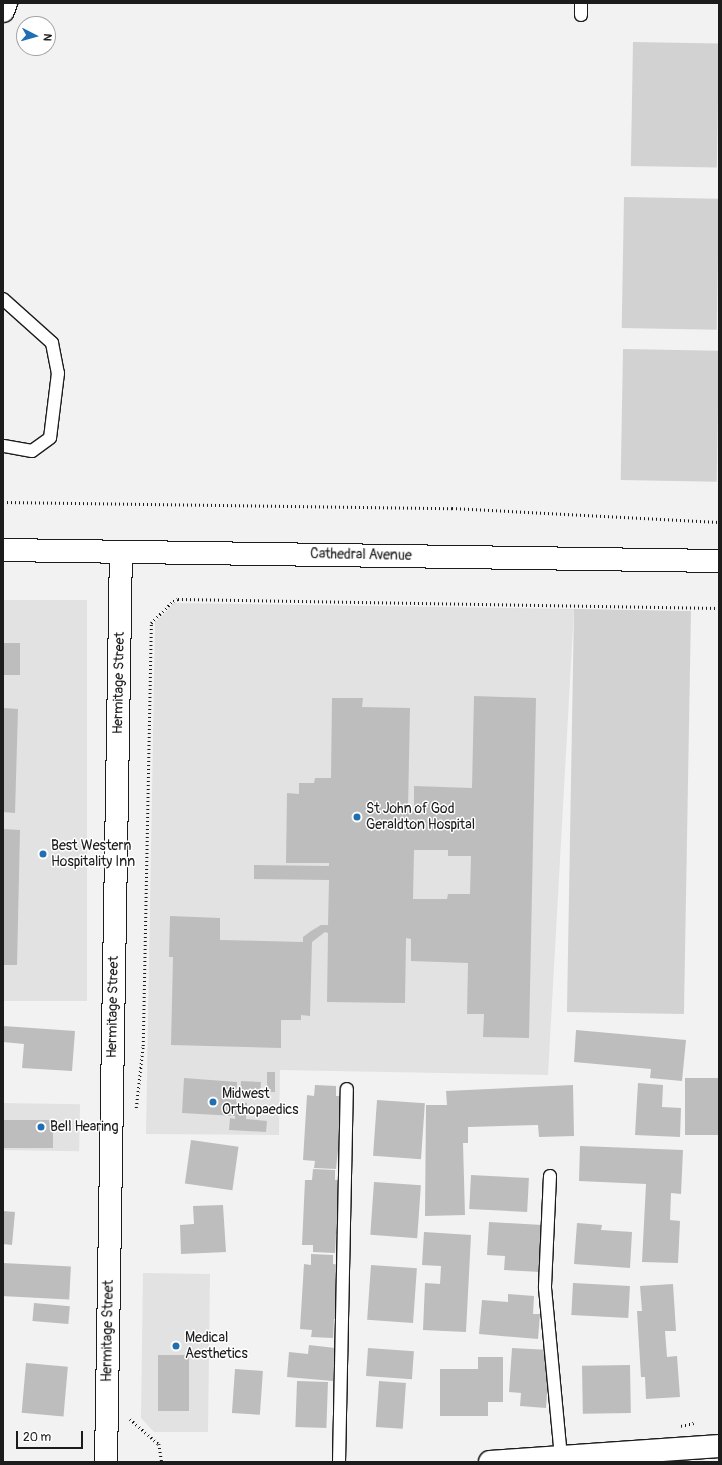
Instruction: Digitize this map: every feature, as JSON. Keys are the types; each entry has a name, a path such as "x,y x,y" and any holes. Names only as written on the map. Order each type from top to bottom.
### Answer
{"street":[{"path":"3,11 6,3"},
{"name":"Cathedral Avenue","path":"3,550 719,561"},
{"name":"Hermitage Street","path":"106,1462 121,552"},
{"path":"490,1462 719,1446"}],"lane":[{"path":"3,299 52,342 58,373 50,438 32,451 3,446"},
{"path":"339,1462 346,1089"},
{"path":"550,1176 545,1288 561,1457"}],"path":[{"path":"3,502 452,508 719,522"},
{"path":"135,1110 143,1046 151,623 174,601 186,599 719,608"},
{"path":"125,1415 160,1444 162,1462"}],"shaded area":[{"path":"633,42 719,44 717,167 631,166"},
{"path":"624,197 719,199 717,330 622,328"},
{"path":"623,349 719,351 717,482 621,480"},
{"name":"Best Western Hospitality Inn","path":"3,600 87,600 87,1001 3,1001"},
{"name":"St John of God Geraldton Hospital","path":"174,603 574,609 548,1075 280,1070 279,1135 146,1134 155,623"},
{"path":"574,609 691,611 684,1014 567,1012"},
{"name":"Bell Hearing","path":"3,1103 80,1104 79,1151 3,1150"},
{"name":"Medical Aesthetics","path":"143,1273 210,1274 208,1432 154,1432 141,1418"}],"building":[{"path":"3,643 20,643 20,675 3,675"},
{"path":"474,696 536,698 529,1038 483,1037 484,1014 467,1014 468,963 411,961 411,939 406,938 405,1003 327,1002 328,933 325,932 312,942 310,1016 301,1015 301,1020 281,1020 281,1048 171,1045 173,957 169,957 170,916 220,918 220,940 303,942 303,937 311,931 321,925 328,925 329,880 254,879 254,865 329,866 329,863 286,863 287,793 299,794 299,783 314,783 315,778 331,778 332,698 363,698 362,707 410,708 408,810 414,811 414,786 472,788","holes":["414,850 448,850 448,856 471,856 470,894 448,894 447,899 413,899"]},
{"path":"3,708 18,709 15,813 3,812"},
{"path":"3,829 20,830 17,965 3,965"},
{"path":"3,1026 75,1031 72,1071 22,1068 24,1044 3,1042"},
{"path":"576,1030 686,1040 682,1081 650,1078 651,1069 574,1062"},
{"path":"267,1072 275,1072 275,1092 267,1092"},
{"path":"184,1078 237,1082 236,1102 247,1103 246,1119 267,1121 266,1132 229,1130 230,1118 235,1119 235,1116 182,1113"},
{"path":"685,1078 719,1078 719,1135 685,1135"},
{"path":"241,1081 261,1082 260,1092 240,1091"},
{"path":"638,1083 663,1085 662,1107 681,1108 680,1137 635,1135"},
{"path":"315,1085 336,1086 336,1096 345,1096 342,1150 338,1150 336,1169 314,1168 315,1161 303,1160 307,1095 314,1096"},
{"path":"573,1085 574,1136 539,1137 538,1125 468,1127 468,1143 463,1143 465,1215 425,1216 426,1105 447,1105 446,1091"},
{"path":"377,1100 425,1103 421,1159 373,1156"},
{"path":"3,1120 53,1120 53,1148 3,1148"},
{"path":"191,1140 239,1147 232,1190 185,1184"},
{"path":"580,1146 683,1150 681,1194 671,1193 670,1220 680,1221 678,1263 642,1262 646,1184 579,1181"},
{"path":"313,1169 335,1170 335,1180 343,1180 340,1234 336,1234 335,1253 313,1252 313,1245 302,1245 305,1180 312,1180"},
{"path":"471,1175 529,1178 527,1212 469,1209"},
{"path":"374,1182 421,1185 417,1238 370,1235"},
{"path":"223,1205 226,1252 181,1254 180,1225 194,1224 193,1206"},
{"path":"3,1211 15,1212 12,1245 3,1244"},
{"path":"489,1222 542,1225 540,1272 504,1270 505,1256 487,1255"},
{"path":"577,1223 602,1225 601,1230 632,1232 630,1268 574,1264"},
{"path":"424,1232 471,1235 466,1332 423,1330 425,1283 440,1284 441,1266 422,1265"},
{"path":"311,1254 333,1255 333,1264 341,1265 338,1319 334,1319 333,1338 311,1337 312,1330 300,1329 304,1264 311,1265"},
{"path":"3,1263 71,1267 69,1300 3,1296"},
{"path":"371,1265 417,1268 413,1323 367,1320"},
{"path":"573,1283 630,1286 628,1318 571,1315"},
{"path":"673,1284 676,1331 665,1331 667,1357 677,1356 680,1397 646,1399 645,1377 641,1377 637,1311 642,1311 640,1286"},
{"path":"508,1294 534,1296 533,1314 540,1314 538,1339 479,1334 482,1300 508,1302"},
{"path":"34,1303 70,1306 68,1324 32,1321"},
{"path":"309,1345 335,1348 333,1381 287,1377 289,1352 308,1354"},
{"path":"368,1348 414,1351 412,1379 366,1376"},
{"path":"512,1348 550,1350 546,1408 520,1406 521,1393 509,1392"},
{"path":"158,1355 189,1355 189,1411 158,1411"},
{"path":"478,1357 503,1357 503,1402 488,1402 488,1416 440,1416 440,1369 478,1369"},
{"path":"26,1363 68,1367 63,1416 22,1413"},
{"path":"630,1365 631,1413 583,1414 582,1366"},
{"path":"235,1369 263,1371 260,1415 232,1413"},
{"path":"297,1381 328,1382 326,1428 295,1427"},
{"path":"379,1381 406,1383 403,1429 376,1427"}],"place":[{"name":"St John of God Geraldton Hospital","path":"357,817"},
{"name":"Best Western Hospitality Inn","path":"43,854"},
{"name":"Midwest Orthopaedics","path":"213,1102"},
{"name":"Bell Hearing","path":"41,1127"},
{"name":"Medical Aesthetics","path":"176,1346"}]}
